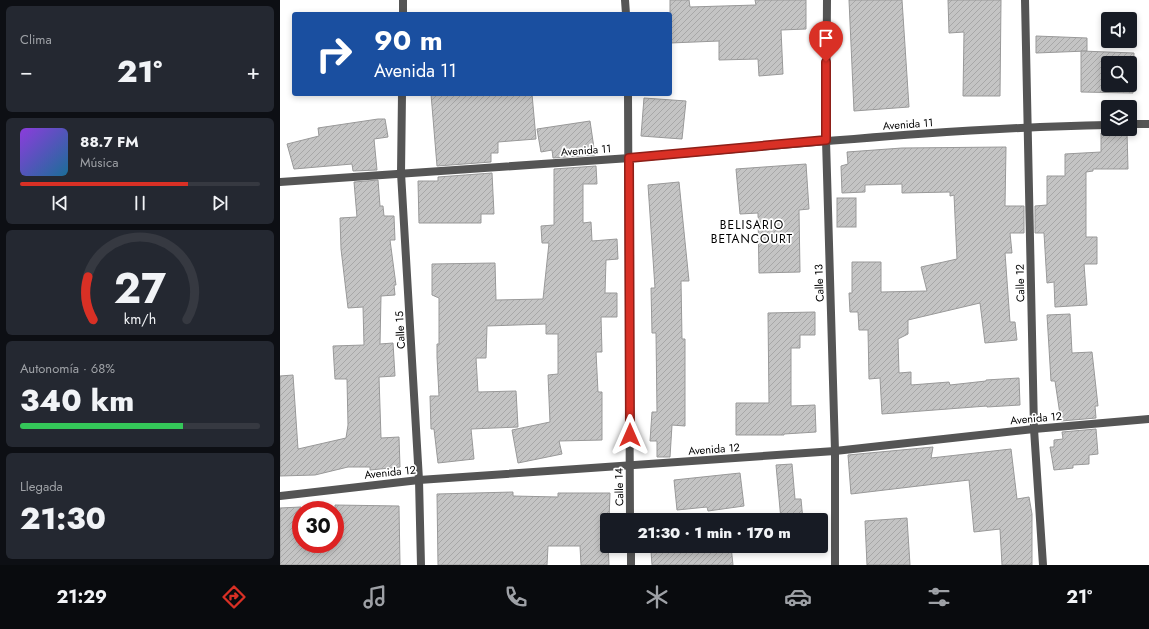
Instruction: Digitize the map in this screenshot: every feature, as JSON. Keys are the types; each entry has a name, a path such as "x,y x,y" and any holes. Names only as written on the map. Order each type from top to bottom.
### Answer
{"street":[{"path":"403,12 404,0"},
{"path":"625,0 626,12"},
{"name":"Calle 13","path":"827,0 826,140 835,451 835,565"},
{"name":"Calle 12","path":"1025,0 1034,429 1043,565"},
{"name":"Calle 15","path":"402,96 402,173 419,480 420,565"},
{"name":"Calle 14","path":"628,96 630,513"},
{"path":"1137,124 1149,124"},
{"name":"Avenida 11","path":"280,182 629,158 826,140 1027,126 1101,125"},
{"name":"Avenida 12","path":"280,496 419,480 835,451 1034,429 1149,419"},
{"path":"631,553 631,565"}],"building":[{"path":"670,0 689,0 690,7 756,5 755,0 806,0 806,29 781,30 783,74 759,76 758,59 719,60 719,41 672,43 672,12 670,12"},
{"path":"849,0 902,0 909,107 854,111"},
{"path":"948,0 1001,0 1000,96 963,96 964,32 949,33"},
{"path":"1036,36 1087,38 1087,51 1036,53"},
{"path":"1081,51 1134,53 1134,56 1101,56 1101,92 1133,93 1081,92"},
{"path":"431,96 532,96 536,139 498,142 498,153 491,153 491,162 437,166"},
{"path":"644,98 686,101 682,139 641,136"},
{"path":"385,119 388,137 374,139 377,170 353,171 352,164 294,169 287,144 319,136 318,128"},
{"path":"590,121 595,155 553,158 552,150 541,152 537,129"},
{"path":"1101,136 1127,136 1128,169 1093,169 1093,171 1086,172 1086,237 1097,237 1097,264 1084,264 1087,305 1055,307 1054,282 1047,283 1044,233 1035,233 1035,206 1047,205 1047,176 1065,176 1065,154 1101,152"},
{"path":"1006,147 1005,206 1024,206 1024,233 1010,233 1012,253 1005,253 1010,322 1015,322 1017,340 985,343 980,303 908,320 908,334 898,339 899,373 911,372 911,385 949,382 950,385 986,380 1019,378 1020,405 882,414 880,378 869,379 868,330 859,330 858,312 850,312 849,293 852,293 852,262 881,262 881,292 927,291 921,267 957,259 954,195 950,196 950,192 902,193 902,184 865,185 865,192 842,193 841,166 848,164 847,152 902,148"},
{"path":"806,164 809,209 799,210 800,272 759,273 758,213 740,214 736,169"},
{"path":"596,166 597,184 583,184 583,223 591,222 592,241 617,239 618,259 606,260 605,293 617,293 617,317 601,317 602,352 596,352 598,392 602,392 602,440 559,441 562,454 518,463 512,430 550,422 548,375 558,374 558,334 546,334 546,324 487,326 486,358 476,358 478,392 516,391 518,427 471,429 474,459 438,463 434,429 431,429 430,396 439,396 437,344 439,344 439,298 432,295 432,264 495,263 496,300 543,299 549,243 542,243 541,226 554,225 554,169"},
{"path":"492,173 494,214 481,214 481,223 419,223 418,181 438,181 438,177"},
{"path":"378,180 380,206 383,206 384,216 394,216 395,240 390,240 396,285 394,285 395,295 381,296 380,344 393,343 395,376 379,377 381,438 399,437 400,467 370,470 370,467 348,467 315,475 280,476 280,376 293,375 298,449 346,438 348,425 347,379 335,379 333,346 364,345 363,307 348,308 341,249 340,218 357,217 354,182"},
{"path":"679,182 689,281 681,281 682,339 685,339 685,426 672,425 670,457 657,457 657,441 650,441 652,412 657,412 656,333 652,333 651,288 655,288 648,185"},
{"path":"837,198 856,198 856,227 837,227"},
{"path":"815,312 815,335 800,335 800,348 791,348 791,406 815,405 816,432 784,435 736,435 736,403 769,403 768,313"},
{"path":"1070,314 1072,353 1092,352 1098,406 1095,406 1096,418 1061,421 1055,381 1051,381 1047,315"},
{"path":"1096,429 1098,454 1089,455 1089,464 1073,465 1073,468 1054,470 1050,447 1054,447 1054,440 1063,439 1062,432"},
{"path":"933,447 931,458 1011,449 1017,499 1029,497 1032,514 1032,565 1002,565 1000,529 974,532 969,480 851,494 848,455"},
{"path":"792,464 795,499 801,499 802,513 780,513 776,465"},
{"path":"740,473 744,506 708,511 707,507 677,510 674,480"},
{"path":"513,492 513,496 558,497 558,493 610,493 609,513 600,513 600,553 608,553 609,565 581,565 580,546 548,546 547,565 438,565 437,494"},
{"path":"344,505 399,506 400,565 280,565 280,508 292,507 292,553 344,553"},
{"path":"907,518 910,565 867,565 865,521"},
{"path":"651,553 732,553 733,565 652,565"}],"district":[{"name":"BELISARIO BETANCOURT","path":"752,232"}],"route":[{"path":"630,435 629,158 826,140 826,62"}]}
